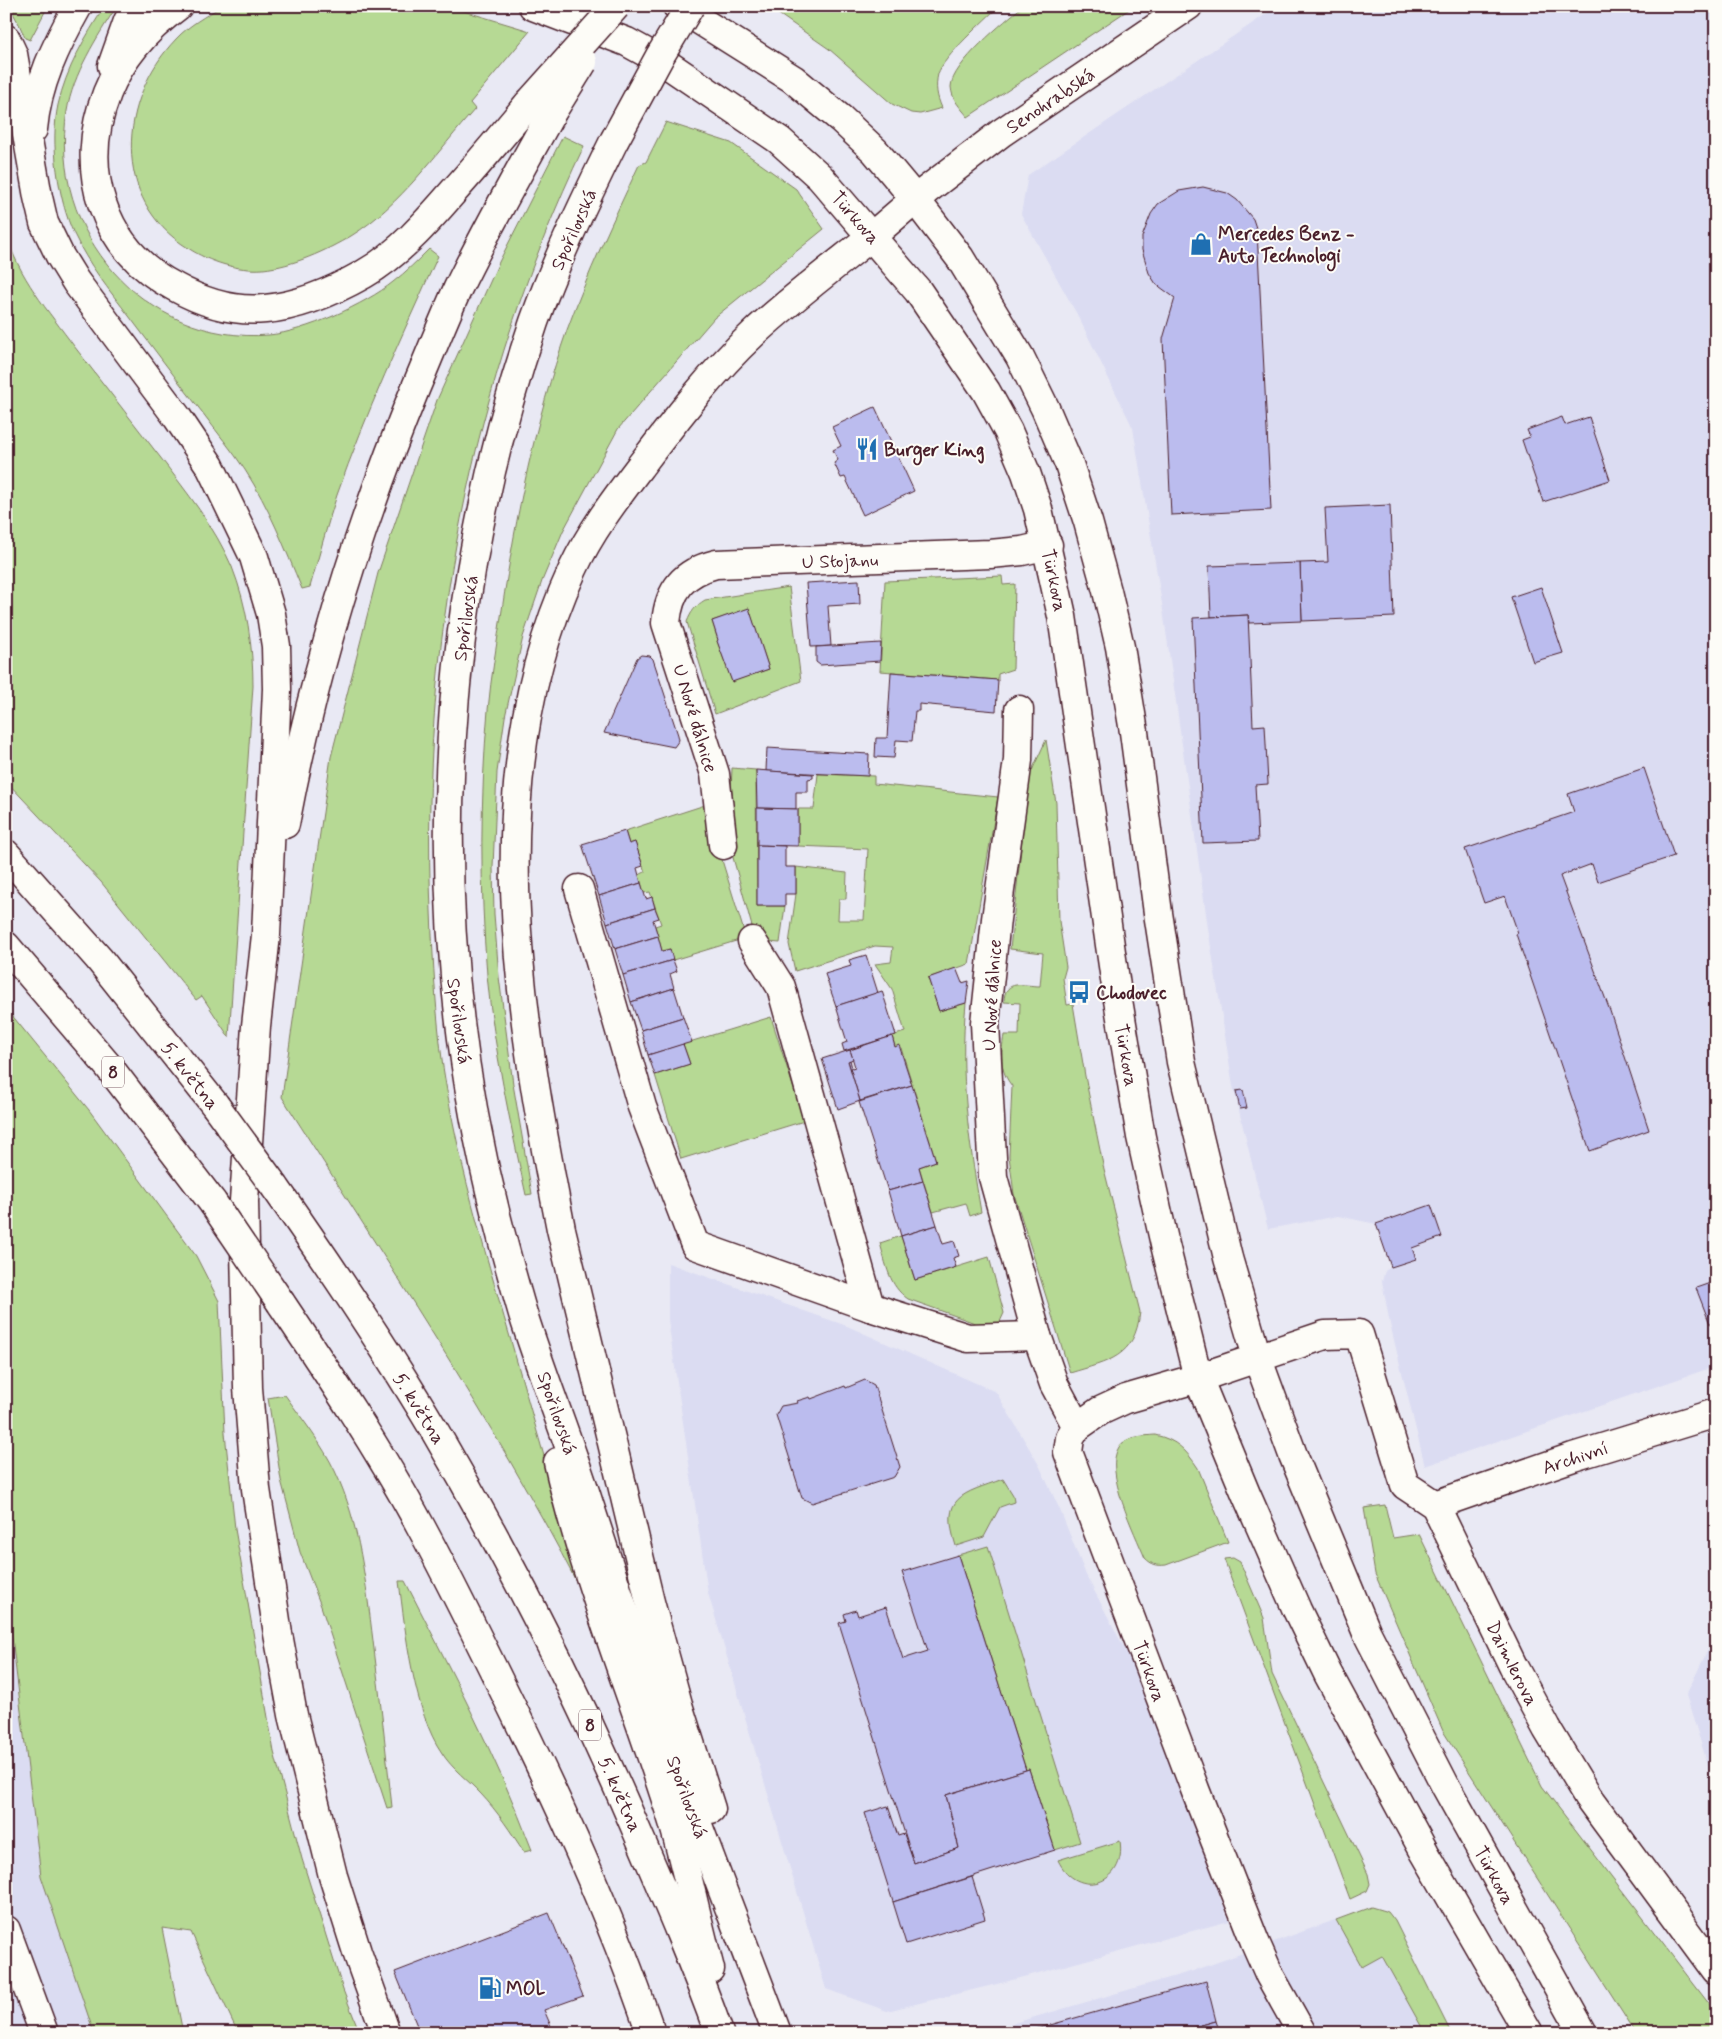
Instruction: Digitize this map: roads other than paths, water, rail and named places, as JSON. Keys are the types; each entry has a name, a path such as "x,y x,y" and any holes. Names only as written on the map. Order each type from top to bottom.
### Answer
{"main road":[{"path":"32,165 32,131 39,92 55,50 78,6"},
{"path":"136,6 116,52 108,77 96,137 97,180 101,204 108,222 127,250 148,272 190,295 215,304 239,308 264,309 286,306 310,299 365,273 396,250 421,228 541,108 618,6"},
{"path":"103,106 107,93 119,70 132,51 150,30 178,6"},
{"name":"Türkova","path":"533,6 627,42 667,64 779,140 832,189 918,291 986,391 1008,431 1026,473 1048,545 1062,616 1113,970 1138,1119 1165,1245 1198,1378 1246,1494 1297,1610 1328,1674 1425,1853 1529,2033"},
{"name":"Türkova","path":"676,6 793,79 875,151 960,258 1020,357 1045,408 1069,464 1088,522 1120,647 1181,1062 1228,1258 1257,1358 1293,1454 1367,1633 1446,1787 1583,2033"},
{"name":"Spořilovská","path":"690,6 656,62 614,141 557,262 536,319 500,435 481,517 467,598 453,721 448,887 458,1010 474,1111 496,1214 524,1314 670,1747 778,2033"},
{"name":"Senohrabská","path":"778,2033 672,1682 650,1602 561,1229 541,1122 520,959 515,876 517,793 526,723 544,646 574,567 596,530 648,456 713,376 753,334 787,304 915,199 1001,133 1188,6"},
{"path":"6,39 13,54 44,222 60,256 76,282 177,417 210,466 254,557 264,587 271,614 278,666 266,935"},
{"path":"386,2033 345,1918 302,1755 278,1634 256,1489 248,1388 244,1201 256,1026 266,935 285,822 301,744 339,604 371,504 393,444 458,288 513,183 541,108"},
{"name":"U Stojanu","path":"666,623 667,609 679,584 696,571 716,564 990,554 1022,551 1048,545"},
{"name":"U Nové dálnice","path":"666,623 715,774 723,845"},
{"name":"U Nové dálnice","path":"1019,710 1018,760 996,919 985,1023 993,1177 1037,1336 1054,1384 1077,1427"},
{"name":"5. května","path":"6,854 99,959 215,1105 342,1283 434,1430 512,1569 556,1655 622,1797 679,1930 718,2033"},
{"path":"578,889 642,1107 695,1245 870,1307 968,1338 1037,1336"},
{"path":"752,940 781,987 870,1307"},
{"name":"8","path":"6,946 109,1067 213,1203 282,1302 376,1450 420,1526 461,1603 568,1825 632,1978 651,2033"},
{"path":"524,1314 562,1482 604,1617 673,1824 726,2033"},
{"path":"1077,1427 1100,1411 1126,1399 1198,1378 1325,1335 1359,1334 1404,1485 1435,1505"},
{"name":"Archivní","path":"1435,1505 1573,1458 1716,1413"},
{"name":"Türkova","path":"1077,1427 1070,1438 1068,1452 1196,1792 1255,1942 1270,1976 1302,2033"},
{"name":"Daimlerova","path":"1435,1505 1513,1666 1547,1729 1588,1797 1716,1971"},
{"path":"6,1930 44,2033"},
{"path":"1554,1981 1598,2033"},
{"path":"1509,1998 1518,2033"}],"place":[{"name":"Mercedes Benz - Auto Technologi","path":"1201,244"},
{"name":"Burger King","path":"867,449"},
{"name":"Chodovec","path":"1079,992"},
{"name":"MOL","path":"490,1988"}]}
